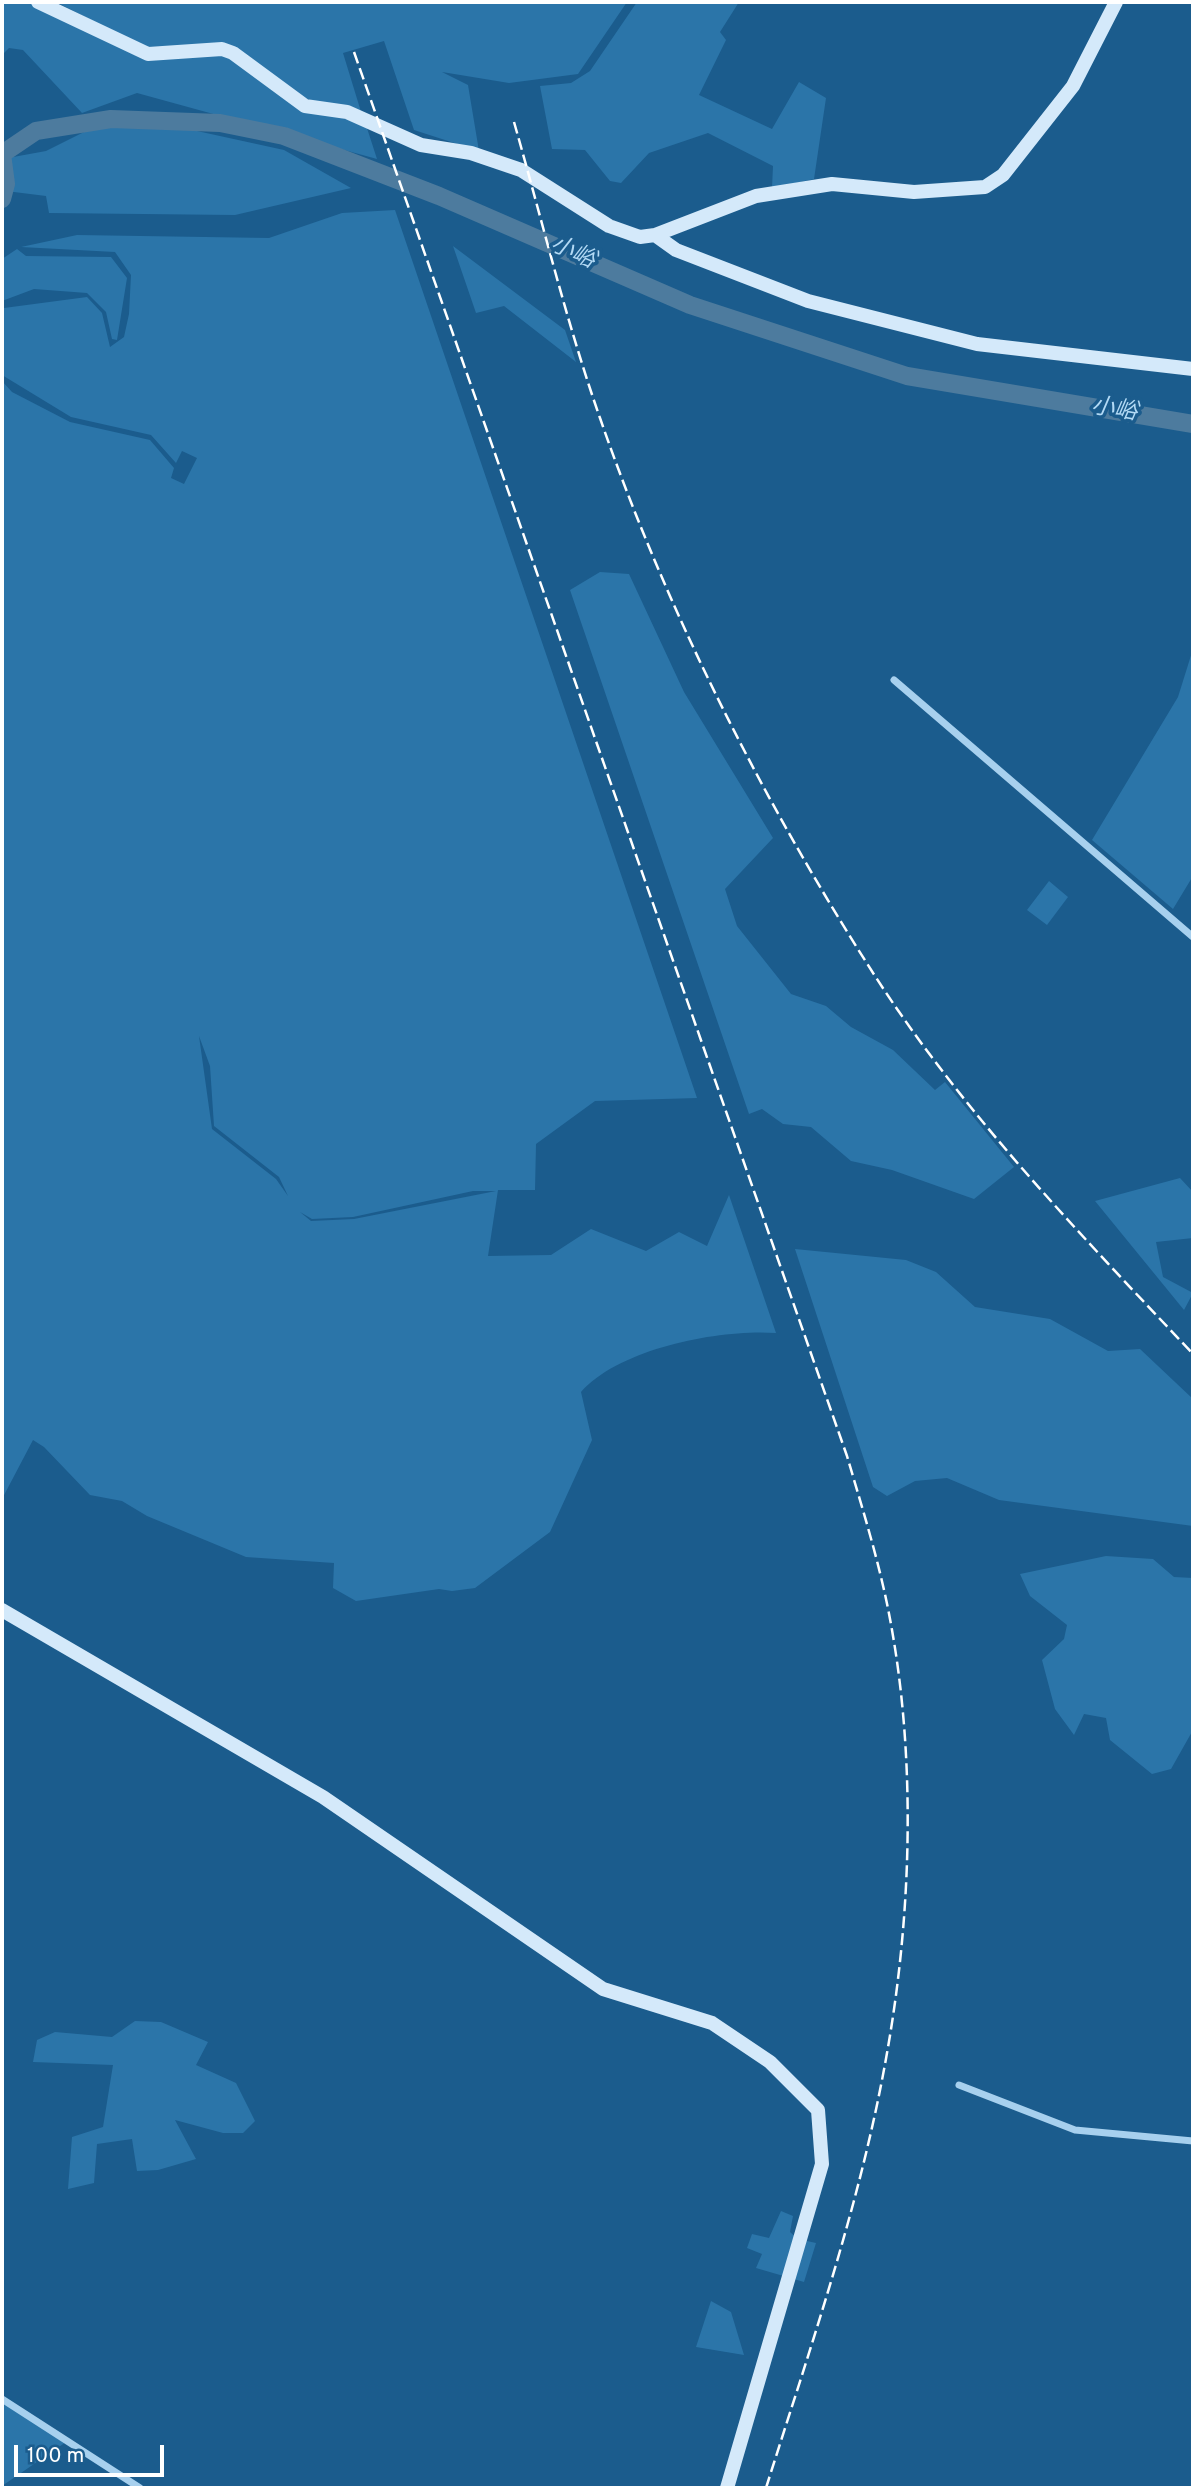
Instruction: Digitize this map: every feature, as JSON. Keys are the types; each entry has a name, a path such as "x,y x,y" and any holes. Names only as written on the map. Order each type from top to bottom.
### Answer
{"street":[{"path":"38,2 148,54 222,49 233,53 305,106 347,112 421,145 471,153 521,170 608,226 640,237 655,235 755,196 832,184 914,192 985,187 1003,175 1073,86 1116,2"},
{"path":"655,235 676,250 808,301 964,341 1193,369"},
{"path":"894,680 1193,937"},
{"path":"2,1611 324,1797 603,1989 712,2023 770,2062 818,2110 822,2164 727,2488"},
{"path":"959,2085 1075,2130 1193,2141"},
{"path":"2,2399 140,2488"}],"shaded area":[{"path":"2,2 29,2 143,56 224,54 301,106 366,125 377,159 137,93 82,113 23,50 9,48 2,55"},
{"path":"56,2 627,2 578,74 509,83 442,72 468,85 479,151 414,130 384,41 343,53 362,115 304,98 223,45 144,47"},
{"path":"637,2 739,2 720,32 726,40 699,95 772,129 799,82 826,98 814,179 772,188 773,166 708,133 649,153 621,183 610,181 585,150 552,149 540,86 571,83 590,71"},
{"path":"165,124 284,150 351,188 235,215 49,213 46,196 6,191 2,185 2,159 46,151 94,127"},
{"path":"395,210 697,1098 595,1101 536,1144 535,1190 498,1190 488,1256 551,1255 591,1229 646,1251 679,1232 707,1246 729,1195 776,1333 727,1334 672,1344 620,1364 598,1377 581,1392 592,1440 550,1532 475,1588 452,1591 439,1589 356,1601 333,1588 334,1563 246,1557 147,1516 122,1501 90,1495 44,1447 33,1440 2,1499 2,381 12,392 70,422 150,440 174,468 171,478 184,484 197,458 182,451 176,463 151,435 71,417 2,375 2,314 4,308 87,297 102,313 110,347 124,337 129,314 131,275 115,252 21,247 77,235 269,238 342,213","holes":["199,1036 210,1066 214,1126 279,1177 288,1196 276,1179 212,1129","473,1191 496,1191 354,1219 311,1221 300,1212 312,1219 353,1217"]},
{"path":"453,246 565,330 576,362 504,306 476,313"},
{"path":"17,249 26,256 111,257 127,278 117,340 112,339 106,312 87,293 34,289 2,301 2,259"},
{"path":"600,572 629,574 684,692 773,838 725,889 737,926 791,994 826,1006 851,1027 893,1050 935,1090 945,1082 1014,1167 974,1199 892,1170 851,1161 811,1127 783,1124 762,1109 749,1114 570,590"},
{"path":"1193,649 1193,876 1173,909 1092,840 1178,697"},
{"path":"1049,881 1068,897 1047,925 1027,910"},
{"path":"1180,1178 1193,1192 1193,1238 1156,1242 1163,1277 1193,1293 1184,1310 1095,1201"},
{"path":"795,1249 906,1260 936,1272 975,1307 1050,1319 1108,1351 1140,1349 1193,1399 1193,1526 999,1500 947,1478 915,1481 887,1496 873,1487"},
{"path":"1106,1556 1153,1559 1174,1577 1193,1578 1193,1730 1171,1769 1152,1774 1110,1740 1106,1718 1084,1714 1074,1735 1055,1709 1042,1660 1064,1639 1067,1625 1030,1596 1020,1574"},
{"path":"135,2021 161,2022 208,2042 196,2065 236,2083 255,2121 243,2133 223,2133 175,2120 196,2159 158,2170 137,2171 132,2139 97,2144 94,2183 68,2189 72,2137 103,2127 113,2065 33,2062 37,2040 55,2032 112,2037"},
{"path":"781,2211 793,2216 790,2232 798,2239 816,2243 804,2282 756,2268 762,2254 747,2248 752,2234 769,2238"},
{"path":"711,2301 731,2312 744,2355 696,2347"},
{"path":"2,2400 66,2442 2,2486"}],"waterway":[{"name":"小峪","path":"2,199 6,184 2,154 36,131 111,119 220,123 284,136 439,196 690,305 907,376 1193,424"}],"railway":[{"path":"354,52 847,1456 878,1564 892,1630 905,1734 908,1842 895,2002 876,2109 849,2218 766,2488"},
{"path":"514,122 576,345 626,491 687,634 757,775 875,976 947,1077 1025,1172 1193,1354"}]}
